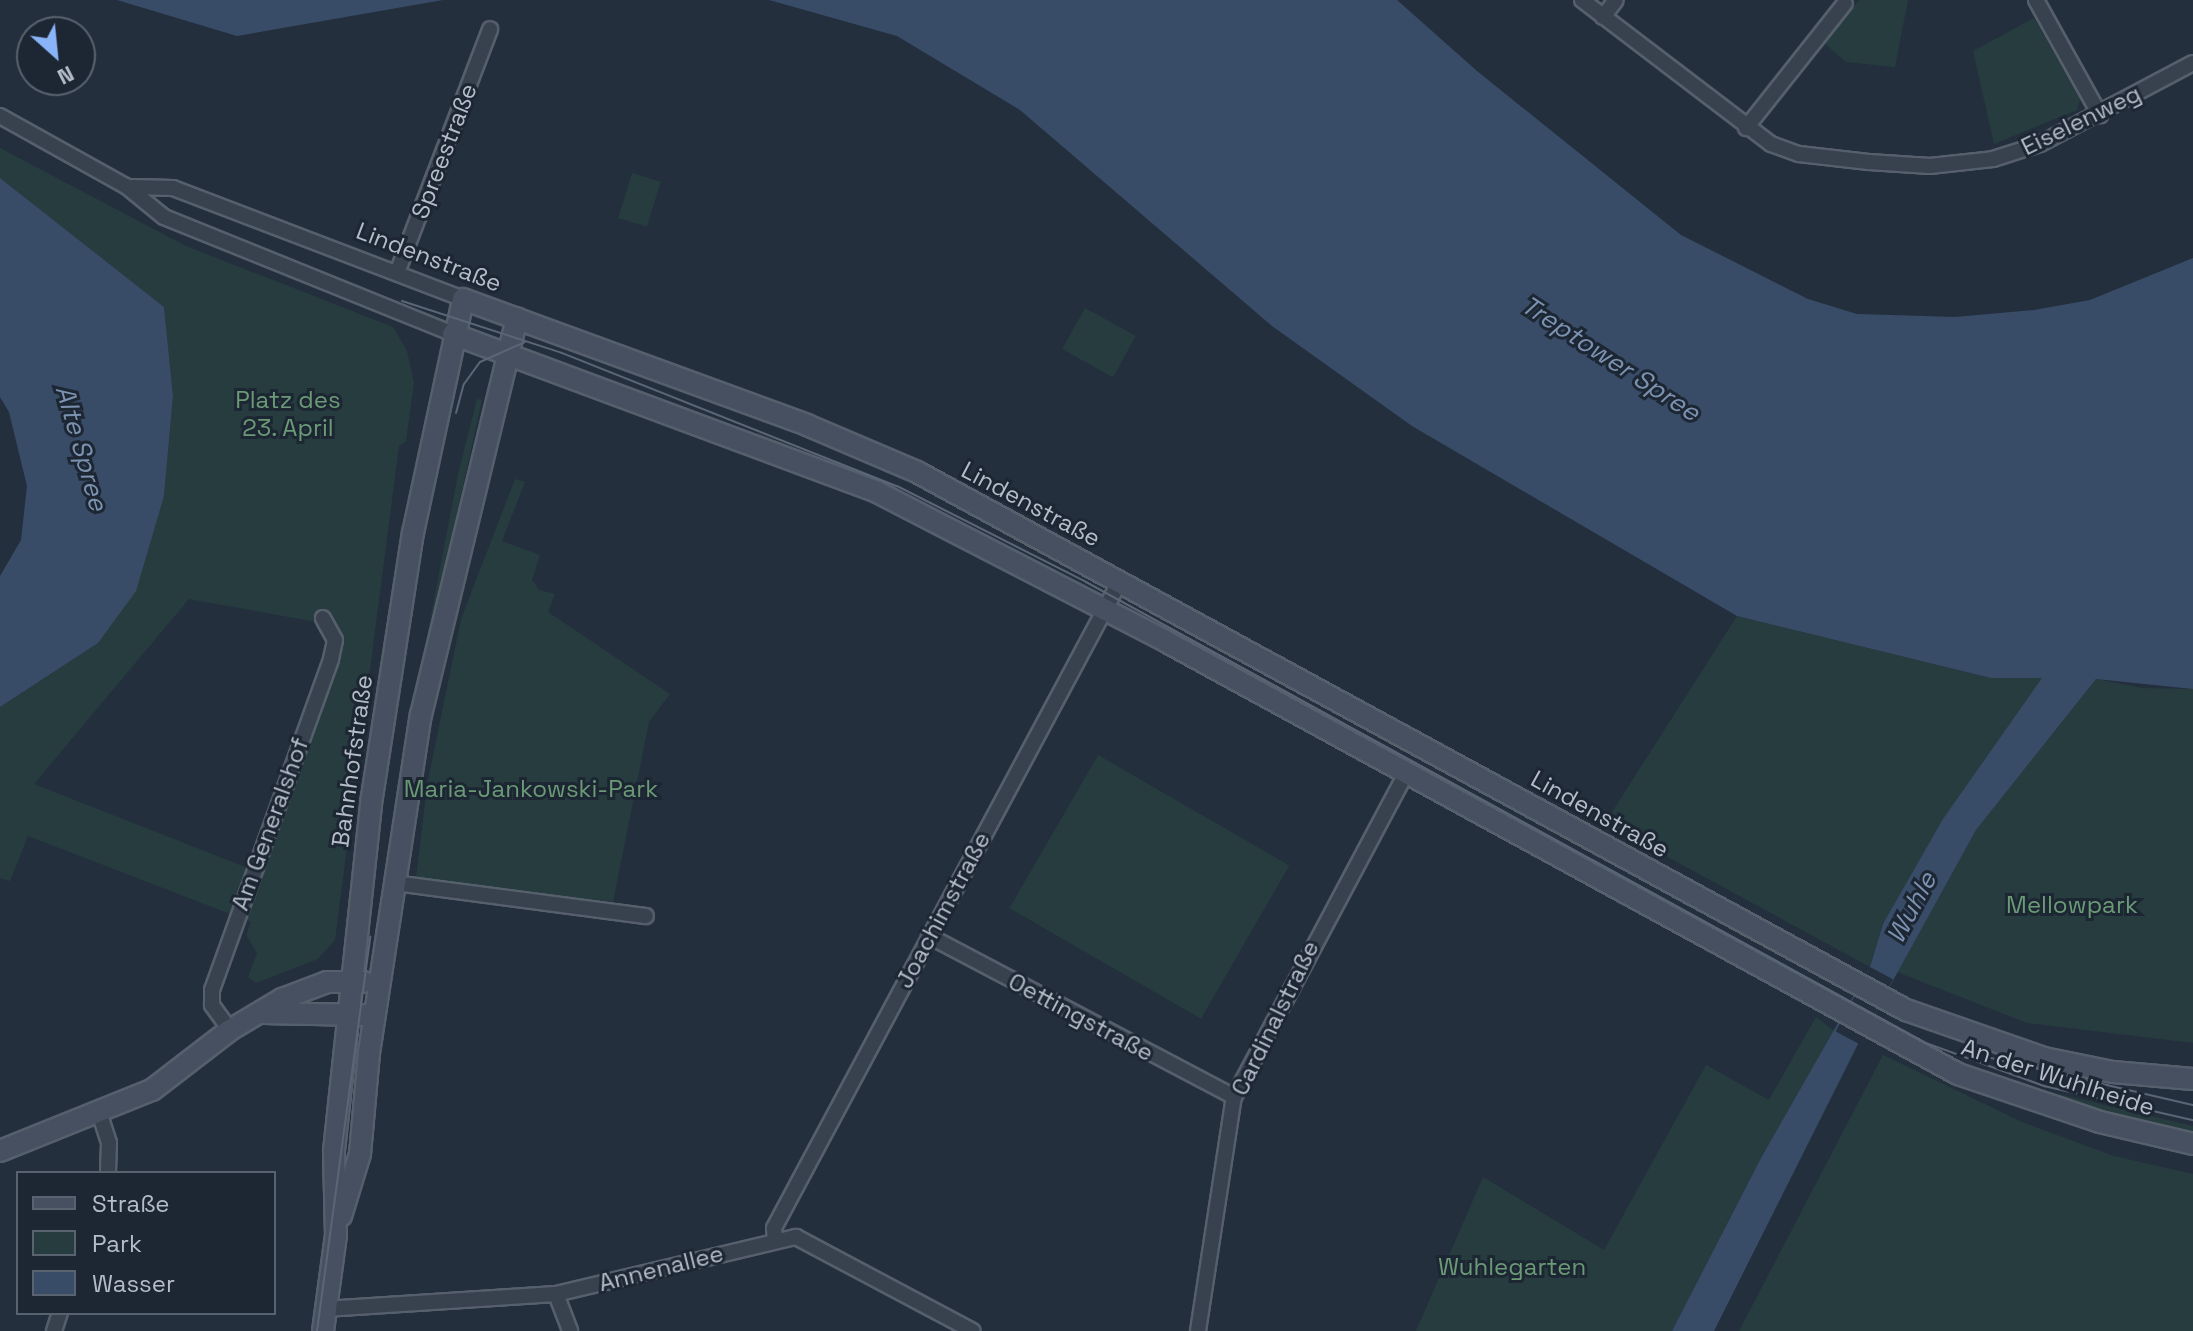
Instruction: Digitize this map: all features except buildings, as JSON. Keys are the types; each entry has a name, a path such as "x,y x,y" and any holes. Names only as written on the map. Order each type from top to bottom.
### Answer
{"main road":[{"name":"Bahnhofstraße","path":"336,1235 334,1151 372,797 404,589 453,334 463,299"},
{"name":"Lindenstraße","path":"463,299 851,442 1120,581 1883,998"},
{"name":"Bahnhofstraße","path":"323,1331 336,1235 360,1154 375,1016 421,715 517,318"},
{"name":"Lindenstraße","path":"453,334 877,492 1406,773 1845,1014"},
{"path":"0,1151 100,1115 172,1078 230,1030 257,1013 327,982 353,981 380,985"},
{"name":"An der Wuhlheide","path":"1883,998 1951,1029 2044,1058 2193,1079"},
{"path":"257,1013 375,1016"},
{"name":"An der Wuhlheide","path":"1845,1014 1983,1083 2100,1122 2193,1144"}],"street":[{"name":"Eiselenweg","path":"1582,0 1746,128 1799,154 1869,162 1930,166 1993,159 2100,115 2193,63"},
{"path":"1603,17 1616,0"},
{"path":"2036,0 2100,115"},
{"path":"1746,128 1845,3"},
{"name":"Spreestraße","path":"397,273 490,29"},
{"name":"Lindenstraße","path":"0,116 126,186 164,217 453,334"},
{"name":"Lindenstraße","path":"126,186 173,188 463,299"},
{"name":"Joachimstraße","path":"775,1240 774,1228 1120,581"},
{"name":"Am Generalshof","path":"230,1030 212,1005 212,990 331,659 335,640 323,618"},
{"name":"Cardinalstraße","path":"1198,1331 1234,1097 1406,773"},
{"path":"395,883 646,916"},
{"name":"Oettingstraße","path":"929,936 1234,1097"},
{"path":"100,1115 109,1143 108,1171"},
{"name":"Annenallee","path":"325,1309 556,1294 796,1237 973,1331"},
{"path":"556,1294 570,1331"}],"green space":[{"path":"1859,0 1908,0 1895,67 1846,62 1824,43"},
{"path":"2034,18 2080,99 2077,110 1994,144 1973,51"},
{"name":"Platz des 23. April","path":"0,148 186,246 393,327 407,351 414,383 406,441 399,446 335,940 318,959 256,983 248,977 257,953 246,935 251,922 28,836 10,881 0,878 0,707 98,643 164,496 173,396 164,307 0,178","holes":["189,599 339,626 341,658 258,872 34,784"]},
{"path":"632,173 661,182 647,227 618,218"},
{"path":"1085,308 1136,336 1113,377 1062,349"},
{"path":"477,399 482,400 410,726 458,474"},
{"path":"758,433 879,481 1055,574 756,438"},
{"name":"Maria-Jankowski-Park","path":"515,479 525,482 502,541 540,555 532,580 539,590 555,594 548,612 670,694 649,722 613,902 416,879 427,785 461,619"},
{"path":"1737,616 1991,678 2043,678 1883,924 1870,967 1605,823"},
{"name":"Mellowpark","path":"2096,679 2142,688 2193,689 2193,1043 2027,1023 1897,972 1976,830"},
{"path":"1098,755 1289,866 1201,1019 1010,908"},
{"name":"Wuhlegarten","path":"1816,1017 1836,1032 1761,1158 1672,1331 1416,1331 1483,1177 1604,1250 1706,1065 1769,1100"},
{"path":"1883,1055 2022,1122 2114,1156 2193,1174 2193,1331 1739,1331"},
{"path":"1951,1060 2026,1086 2193,1126 2193,1137 2128,1123 1946,1062"}],"water":[{"path":"117,0 443,0 237,36"},
{"path":"769,0 1397,0 1477,71 1681,235 1808,299 1857,314 1955,317 2034,310 2090,300 2193,258 2193,689 2096,679 1976,830 1858,1044 1714,1331 1672,1331 1761,1158 1870,967 1883,924 1943,819 2042,678 1991,678 1737,616 1412,426 1272,326 1020,110 897,36"},
{"name":"Alte Spree","path":"0,178 164,307 173,396 164,496 136,591 98,643 0,707 0,576 21,540 27,486 9,412 0,397"}],"pier":[{"path":"1870,967 1893,979 1859,1044 1836,1031"}],"tram line":[{"path":"402,301 562,353 897,486 1086,582 1926,1043 2044,1086 2193,1120"},
{"path":"456,413 464,384 480,362 525,342"},
{"path":"317,1331 370,937"},
{"path":"1991,1058 2193,1105"}],"water label":[{"name":"Treptower Spree","path":"1610,359"},
{"name":"Wuhle","path":"1912,908"}]}
